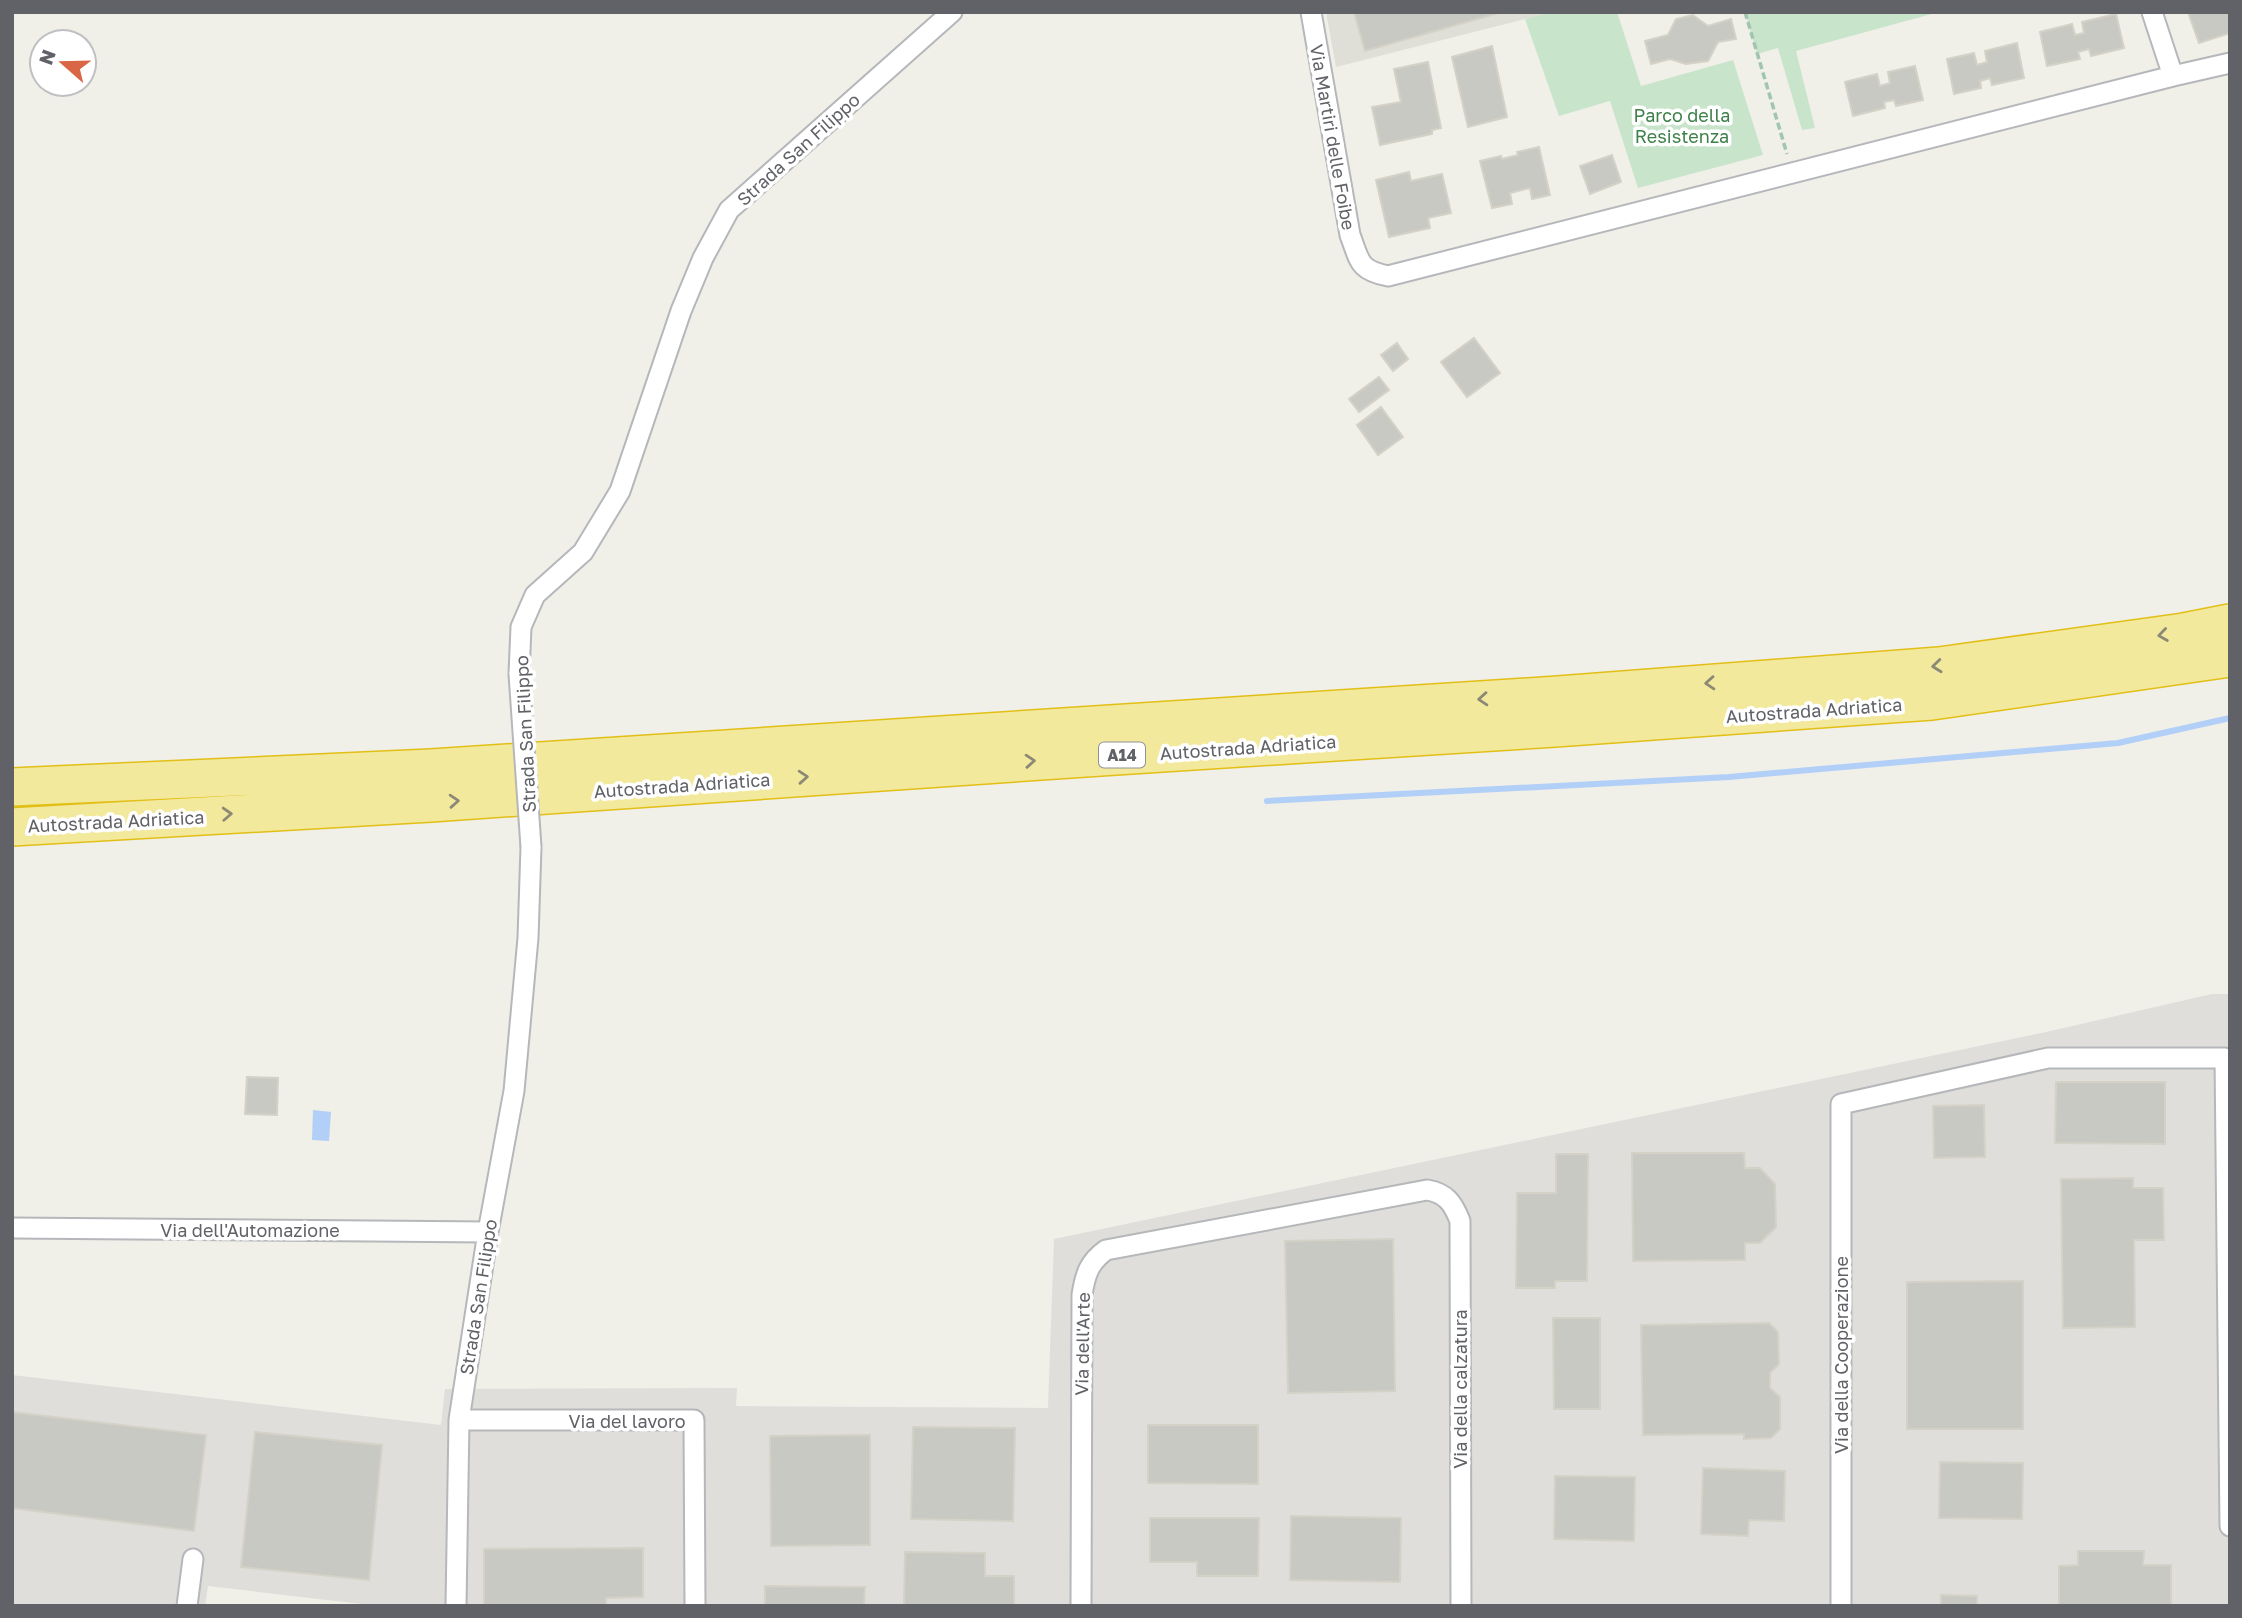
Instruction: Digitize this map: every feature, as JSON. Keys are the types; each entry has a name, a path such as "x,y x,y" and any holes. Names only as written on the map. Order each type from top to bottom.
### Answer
{"highway":[{"name":"Autostrada Adriatica","path":"12,787 430,768 1572,694 1939,666 2184,632 2230,623"},
{"name":"Autostrada Adriatica","path":"12,827 431,803 1555,729 1932,701 2230,658"}],"street":[{"name":"Strada San Filippo","path":"456,1606 459,1420 488,1232 514,1091 528,938 531,847 519,674 521,627 535,595 583,552 620,491 681,311 729,210 952,12"},
{"name":"Via Martiri delle Foibe","path":"1311,12 1350,235 1362,265 1371,272 1388,276 2230,63"},
{"path":"2152,12 2173,76"},
{"name":"Via della Cooperazione","path":"1841,1606 1841,1104 2048,1059 2225,1058 2230,1525"},
{"name":"Via dell'Arte","path":"1081,1606 1082,1295 1085,1275 1094,1259 1106,1250 1427,1189"},
{"name":"Via della calzatura","path":"1427,1189 1439,1192 1449,1199 1460,1221 1461,1606"},
{"name":"Via dell'Automazione","path":"12,1228 488,1232"},
{"name":"Via del lavoro","path":"459,1420 694,1420 695,1606"},
{"path":"187,1606 193,1559"}],"path":[{"path":"1745,12 1792,173"}],"shaded area":[{"path":"1326,12 1553,12 1336,67"},
{"path":"2212,994 2230,994 2230,1606 379,1606 208,1586 205,1606 12,1606 12,1375 441,1425 445,1389 737,1388 736,1406 1048,1408 1054,1239 2046,1032"}],"green space":[{"name":"Parco della Resistenza","path":"1553,12 1617,12 1641,86 1733,60 1763,155 1638,188 1610,101 1559,116 1525,19"},
{"path":"1745,12 1939,12 1796,51 1815,128 1802,130 1778,48 1757,54"}],"water":[{"path":"313,1110 331,1112 329,1141 312,1140"}],"building":[{"path":"1354,12 1502,12 1365,51"},
{"path":"2188,12 2230,12 2230,33 2199,43"},
{"path":"2116,14 2124,48 2091,56 2089,49 2078,52 2080,59 2047,66 2040,32 2072,24 2075,35 2084,33 2082,22"},
{"path":"1693,15 1708,26 1731,19 1736,39 1718,42 1708,61 1686,64 1670,59 1651,64 1645,41 1668,35 1676,19"},
{"path":"2017,43 2024,78 1992,85 1990,78 1980,81 1981,88 1954,94 1947,59 1974,53 1977,65 1987,62 1985,51"},
{"path":"1492,46 1507,117 1468,127 1452,57"},
{"path":"1428,62 1441,128 1432,130 1432,134 1380,145 1372,107 1401,102 1394,69"},
{"path":"1915,66 1923,100 1896,106 1894,100 1884,102 1885,108 1853,116 1845,82 1877,74 1880,86 1890,83 1888,72"},
{"path":"1539,147 1550,195 1532,199 1530,188 1510,193 1512,204 1492,208 1480,161 1501,156 1502,159"},
{"path":"1612,155 1621,182 1590,194 1580,166"},
{"path":"1409,172 1411,181 1442,174 1451,213 1428,218 1430,228 1389,237 1376,180"},
{"path":"1474,338 1500,373 1467,397 1441,362"},
{"path":"1397,343 1408,359 1393,371 1381,355"},
{"path":"1379,377 1389,390 1359,412 1349,399"},
{"path":"1381,407 1403,437 1378,455 1357,425"},
{"path":"247,1077 278,1078 277,1115 245,1114"},
{"path":"2056,1082 2165,1082 2165,1144 2055,1143"},
{"path":"1984,1105 1985,1157 1934,1158 1933,1106"},
{"path":"1632,1153 1744,1153 1745,1168 1760,1168 1775,1184 1776,1227 1760,1243 1745,1243 1745,1260 1633,1261"},
{"path":"1556,1154 1588,1154 1587,1281 1555,1281 1555,1288 1516,1288 1517,1193 1556,1193"},
{"path":"2133,1178 2133,1188 2163,1188 2164,1240 2134,1240 2135,1327 2063,1328 2061,1179"},
{"path":"1393,1239 1395,1391 1288,1393 1285,1241"},
{"path":"2023,1281 2023,1429 1907,1429 1907,1282"},
{"path":"1553,1318 1600,1318 1600,1409 1554,1409"},
{"path":"1769,1323 1778,1332 1779,1364 1770,1373 1770,1388 1780,1397 1780,1429 1771,1438 1744,1439 1744,1434 1643,1435 1641,1325"},
{"path":"12,1412 206,1435 194,1531 12,1508"},
{"path":"1148,1425 1258,1425 1258,1484 1148,1483"},
{"path":"913,1427 1015,1428 1013,1521 911,1519"},
{"path":"255,1432 382,1445 369,1580 241,1567"},
{"path":"870,1435 870,1545 771,1546 770,1436"},
{"path":"1940,1462 2023,1463 2022,1519 1939,1518"},
{"path":"1703,1468 1785,1471 1784,1521 1749,1520 1748,1536 1701,1534"},
{"path":"1555,1476 1635,1477 1634,1541 1554,1539"},
{"path":"1291,1516 1401,1518 1400,1582 1290,1580"},
{"path":"1150,1518 1259,1518 1258,1576 1197,1576 1197,1562 1150,1562"},
{"path":"643,1548 643,1597 606,1598 606,1606 484,1606 484,1549"},
{"path":"2078,1551 2144,1551 2143,1565 2171,1565 2171,1605 2059,1606 2059,1566 2078,1565"},
{"path":"905,1552 985,1553 985,1576 1014,1576 1014,1606 904,1606"},
{"path":"765,1586 865,1587 864,1606 765,1606"},
{"path":"1941,1595 1977,1596 1977,1606 1941,1606"}],"waterway":[{"path":"1267,801 1729,777 2118,743 2230,718"}]}
